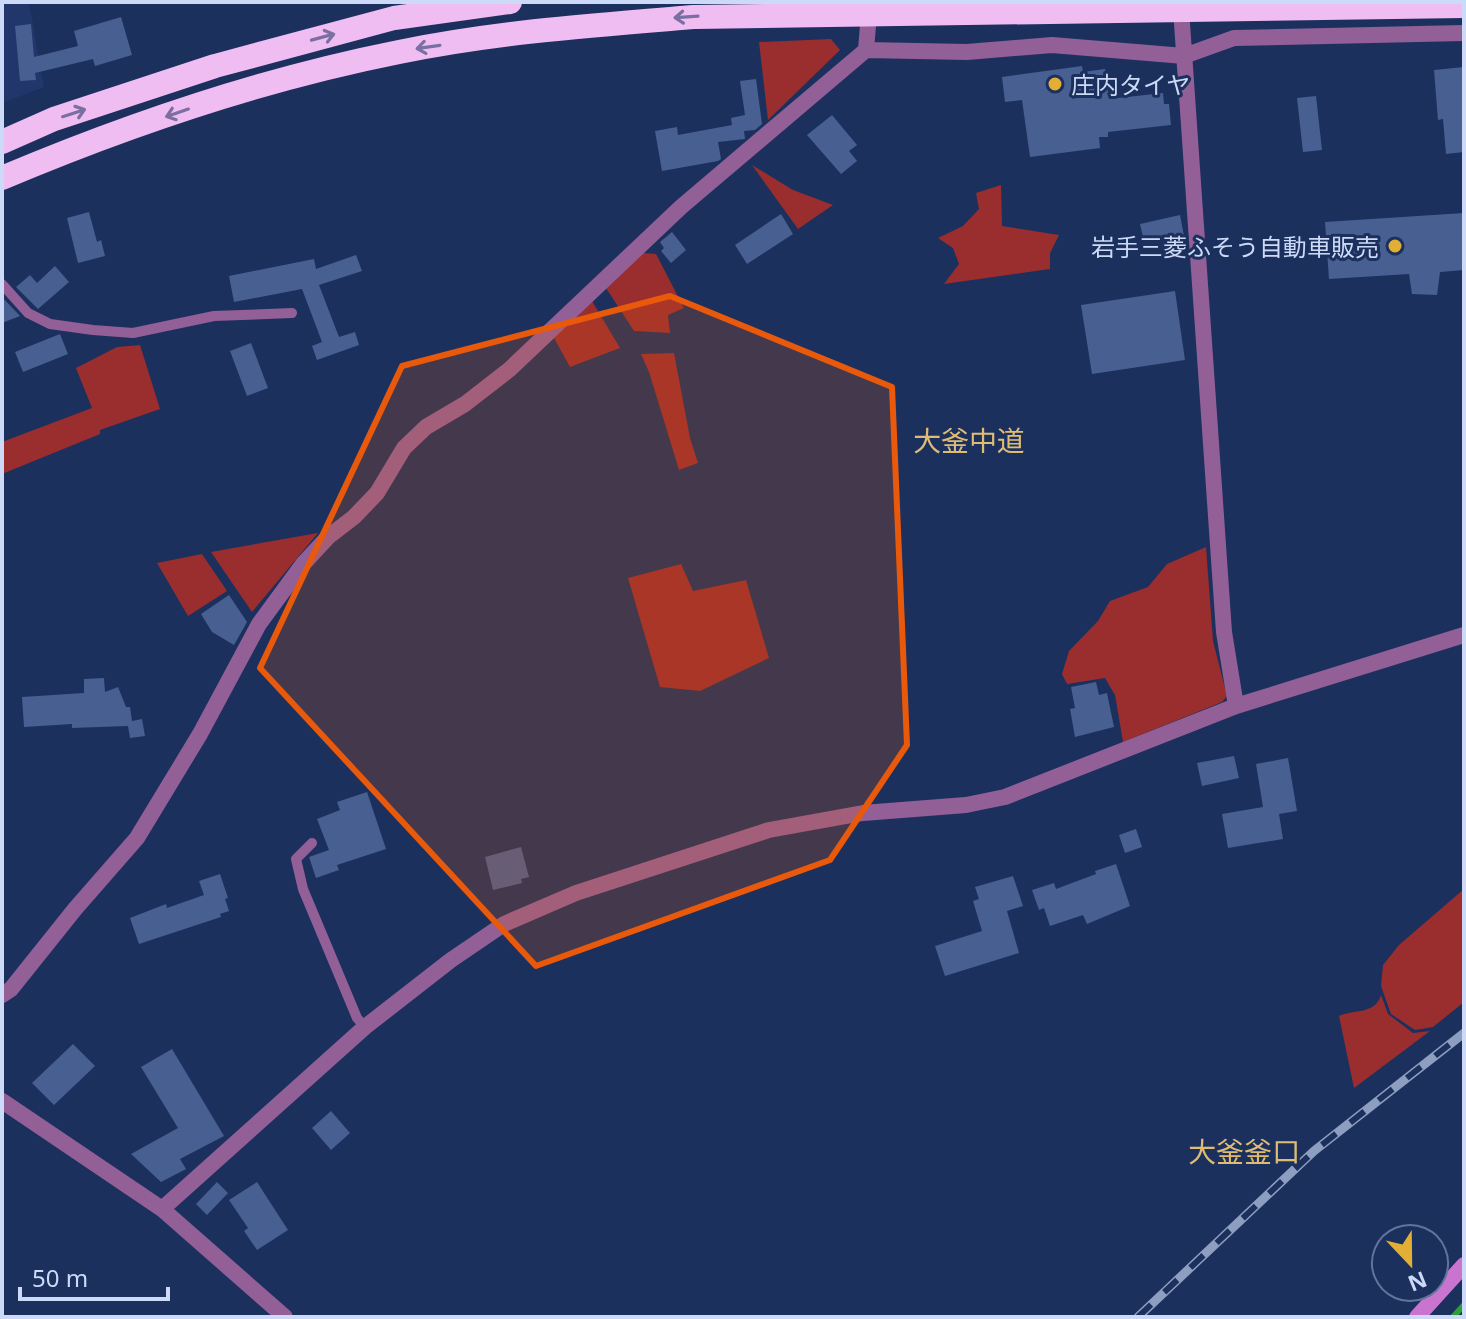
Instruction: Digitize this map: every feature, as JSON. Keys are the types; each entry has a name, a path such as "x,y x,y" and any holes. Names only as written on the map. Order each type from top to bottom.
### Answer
{"highway":[{"path":"2,142 54,119 215,66 394,18 510,2"},
{"path":"2,178 65,152 223,96 400,52 566,27 694,17 1464,6"}],"street":[{"path":"1181,9 1224,632 1236,706"},
{"path":"866,50 869,13"},
{"path":"2,995 11,989 137,838 200,734 259,624 303,564 377,493 404,448 426,427 465,404 510,369 681,207 866,50 967,52 1052,45 1184,56 1234,38 1464,33"},
{"path":"162,1209 365,1027 451,960 504,924 576,893 769,830 863,813 966,805 1005,797 1236,706 1464,635"},
{"path":"2,1101 162,1209 285,1317"},
{"path":"1417,1317 1464,1265"}],"lane":[{"path":"2,284 28,313 50,324 93,330 133,333 214,316 292,313"},
{"path":"312,843 296,859 303,889 357,1018 365,1027"}],"highlighted area":[{"path":"670,296 892,387 907,745 830,860 536,966 260,668 402,366"}],"shaded area":[{"path":"2,2 29,2 44,87 2,103"},
{"path":"831,39 840,50 768,120 759,42"},
{"path":"752,165 793,190 833,205 798,229"},
{"path":"1001,185 1002,226 1059,235 1050,253 1050,269 944,284 959,264 953,248 938,238 963,226 979,209 976,193"},
{"path":"643,253 656,254 684,308 668,315 670,333 634,331 606,288"},
{"path":"592,301 620,348 570,367 554,338"},
{"path":"140,345 160,409 100,430 100,434 2,474 2,442 92,408 76,368 117,347"},
{"path":"674,353 690,438 698,463 679,470 641,354"},
{"path":"318,533 252,612 211,552"},
{"path":"1206,547 1213,641 1227,696 1222,702 1123,742 1115,695 1105,678 1067,684 1062,674 1069,651 1098,621 1110,601 1148,587 1167,564"},
{"path":"202,554 227,591 188,616 157,563"},
{"path":"681,564 693,591 746,580 769,658 700,691 660,687 628,578"},
{"path":"1464,889 1464,1002 1433,1027 1415,1030 1391,1014 1381,986 1383,965 1399,945"},
{"path":"1381,995 1388,1014 1413,1033 1430,1031 1354,1088 1339,1016 1369,1009"}],"building":[{"path":"121,17 132,55 95,66 93,59 35,73 36,80 20,81 15,26 31,24 34,57 78,46 74,31"},
{"path":"1082,66 1083,72 1105,69 1109,99 1163,93 1164,104 1169,104 1171,125 1108,132 1108,137 1099,137 1100,148 1030,157 1022,100 1005,102 1002,77"},
{"path":"1464,67 1464,152 1446,154 1443,119 1438,120 1434,70"},
{"path":"756,79 762,124 755,130 744,131 745,139 718,142 721,159 718,161 662,171 655,131 677,127 678,135 732,125 731,118 745,115 740,81"},
{"path":"1316,96 1322,150 1303,152 1297,98"},
{"path":"832,115 857,145 849,151 857,161 841,174 807,135"},
{"path":"89,212 97,242 101,240 105,256 78,263 67,218"},
{"name":"岩手三菱ふそう自動車販売","path":"1464,213 1464,270 1440,272 1437,295 1412,294 1409,274 1329,279 1325,222"},
{"path":"781,214 793,234 747,264 735,245"},
{"path":"1180,215 1184,236 1145,245 1140,224"},
{"path":"672,232 686,250 671,263 661,251 664,248 660,242"},
{"path":"356,255 362,271 319,285 339,337 355,332 359,345 317,360 312,346 322,342 302,289 234,302 229,276 314,259 316,269"},
{"path":"55,266 69,282 38,309 16,287 30,275 37,283"},
{"path":"1175,291 1185,360 1092,374 1081,305"},
{"path":"2,297 20,316 2,323"},
{"path":"60,334 68,354 23,372 15,352"},
{"path":"251,343 268,388 247,396 230,351"},
{"path":"229,595 247,622 234,645 212,632 201,614"},
{"path":"104,678 105,692 118,687 126,707 130,707 132,721 142,719 145,736 130,738 128,726 72,728 72,724 24,727 22,697 84,693 84,679"},
{"path":"1096,682 1099,695 1107,693 1114,727 1075,737 1070,709 1075,708 1071,687"},
{"path":"1234,756 1239,778 1202,786 1197,763"},
{"path":"1288,758 1297,811 1279,814 1283,839 1228,848 1222,814 1263,807 1256,764"},
{"path":"367,792 386,849 337,865 339,870 316,878 309,857 329,850 317,819 340,810 337,802"},
{"path":"1136,829 1142,847 1125,853 1119,835"},
{"path":"521,847 529,877 521,879 522,883 493,890 485,857"},
{"path":"1116,864 1130,906 1087,924 1083,915 1050,926 1044,908 1039,910 1032,890 1054,883 1056,889"},
{"path":"220,874 229,911 220,914 221,917 139,944 130,918 166,904 167,908 204,895 199,881"},
{"path":"1013,876 1023,906 1007,911 1019,953 945,976 935,946 982,931 973,901 979,899 975,887"},
{"path":"73,1044 95,1066 54,1105 32,1083"},
{"path":"172,1049 224,1136 180,1159 186,1169 161,1182 131,1154 178,1128 141,1067"},
{"path":"331,1111 350,1133 331,1150 312,1128"},
{"path":"217,1182 228,1193 207,1215 196,1204"},
{"path":"257,1182 288,1230 257,1250 244,1231 248,1228 229,1200"}],"waterway":[{"path":"1453,1317 1464,1305"}],"railway":[{"path":"1138,1317 1314,1151 1464,1033"}],"place":[{"name":"庄内タイヤ","path":"1055,84"},
{"name":"岩手三菱ふそう自動車販売","path":"1395,246"}],"district":[{"name":"大釜中道","path":"969,440"},
{"name":"大釜釜口","path":"1244,1151"}]}
